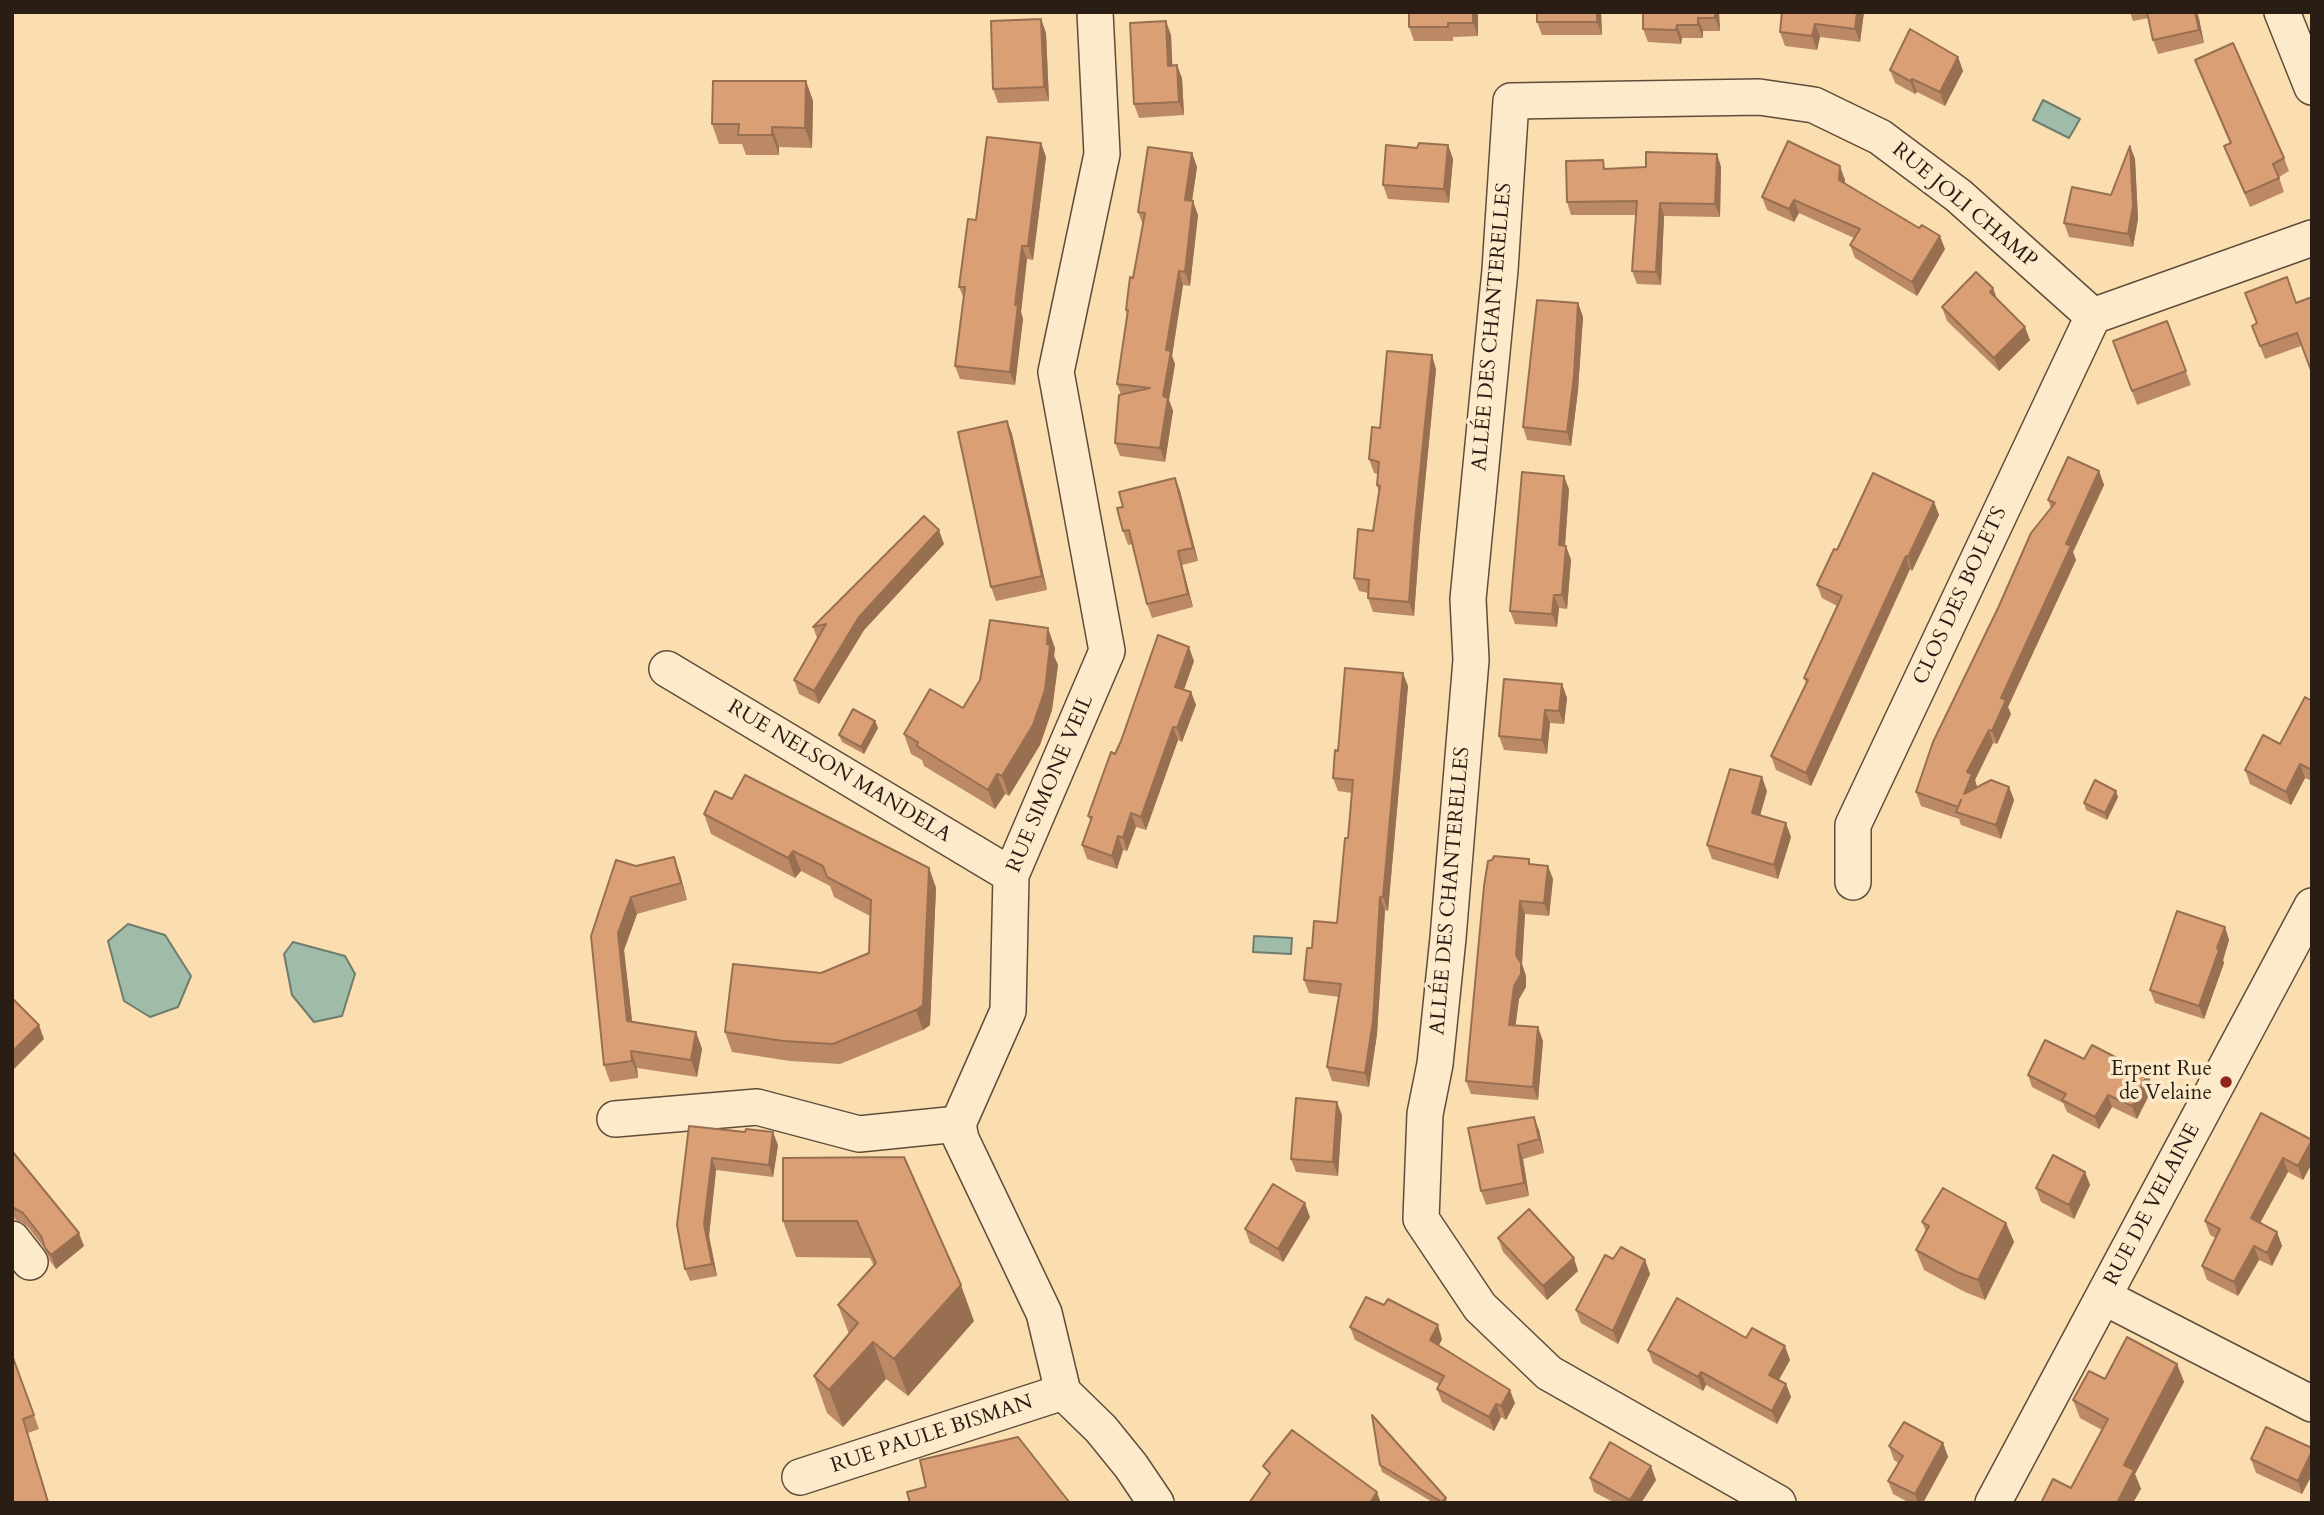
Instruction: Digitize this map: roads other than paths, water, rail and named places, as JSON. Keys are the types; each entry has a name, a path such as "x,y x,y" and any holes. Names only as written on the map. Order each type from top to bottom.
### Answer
{"street":[{"name":"RUE SIMONE VEIL","path":"958,1124 1008,1011 1011,875 1107,651 1056,372 1102,154 1095,12"},
{"path":"2282,12 2312,87"},
{"name":"RUE JOLI CHAMP","path":"1511,101 1759,97 1814,105 1880,137 1959,196 2093,316"},
{"name":"ALLÉE DES CHANTERELLES","path":"1511,101 1500,270 1468,599 1471,660 1435,1064 1425,1114 1422,1219 1480,1307 1549,1373 1778,1503"},
{"path":"2093,316 2312,238"},
{"name":"CLOS DES BOLETS","path":"1853,882 1853,825 2093,316"},
{"name":"RUE NELSON MANDELA","path":"667,669 1011,875"},
{"name":"RUE DE VELAINE","path":"1993,1503 2312,906"},
{"path":"615,1119 757,1107 859,1134 958,1124 961,1139 1044,1313 1063,1392 1101,1429 1156,1503"},
{"path":"2104,1297 2312,1404"},
{"name":"RUE PAULE BISMAN","path":"800,1477 1063,1392"}],"place":[{"name":"Erpent Rue de Velaine","path":"2226,1082"}]}
